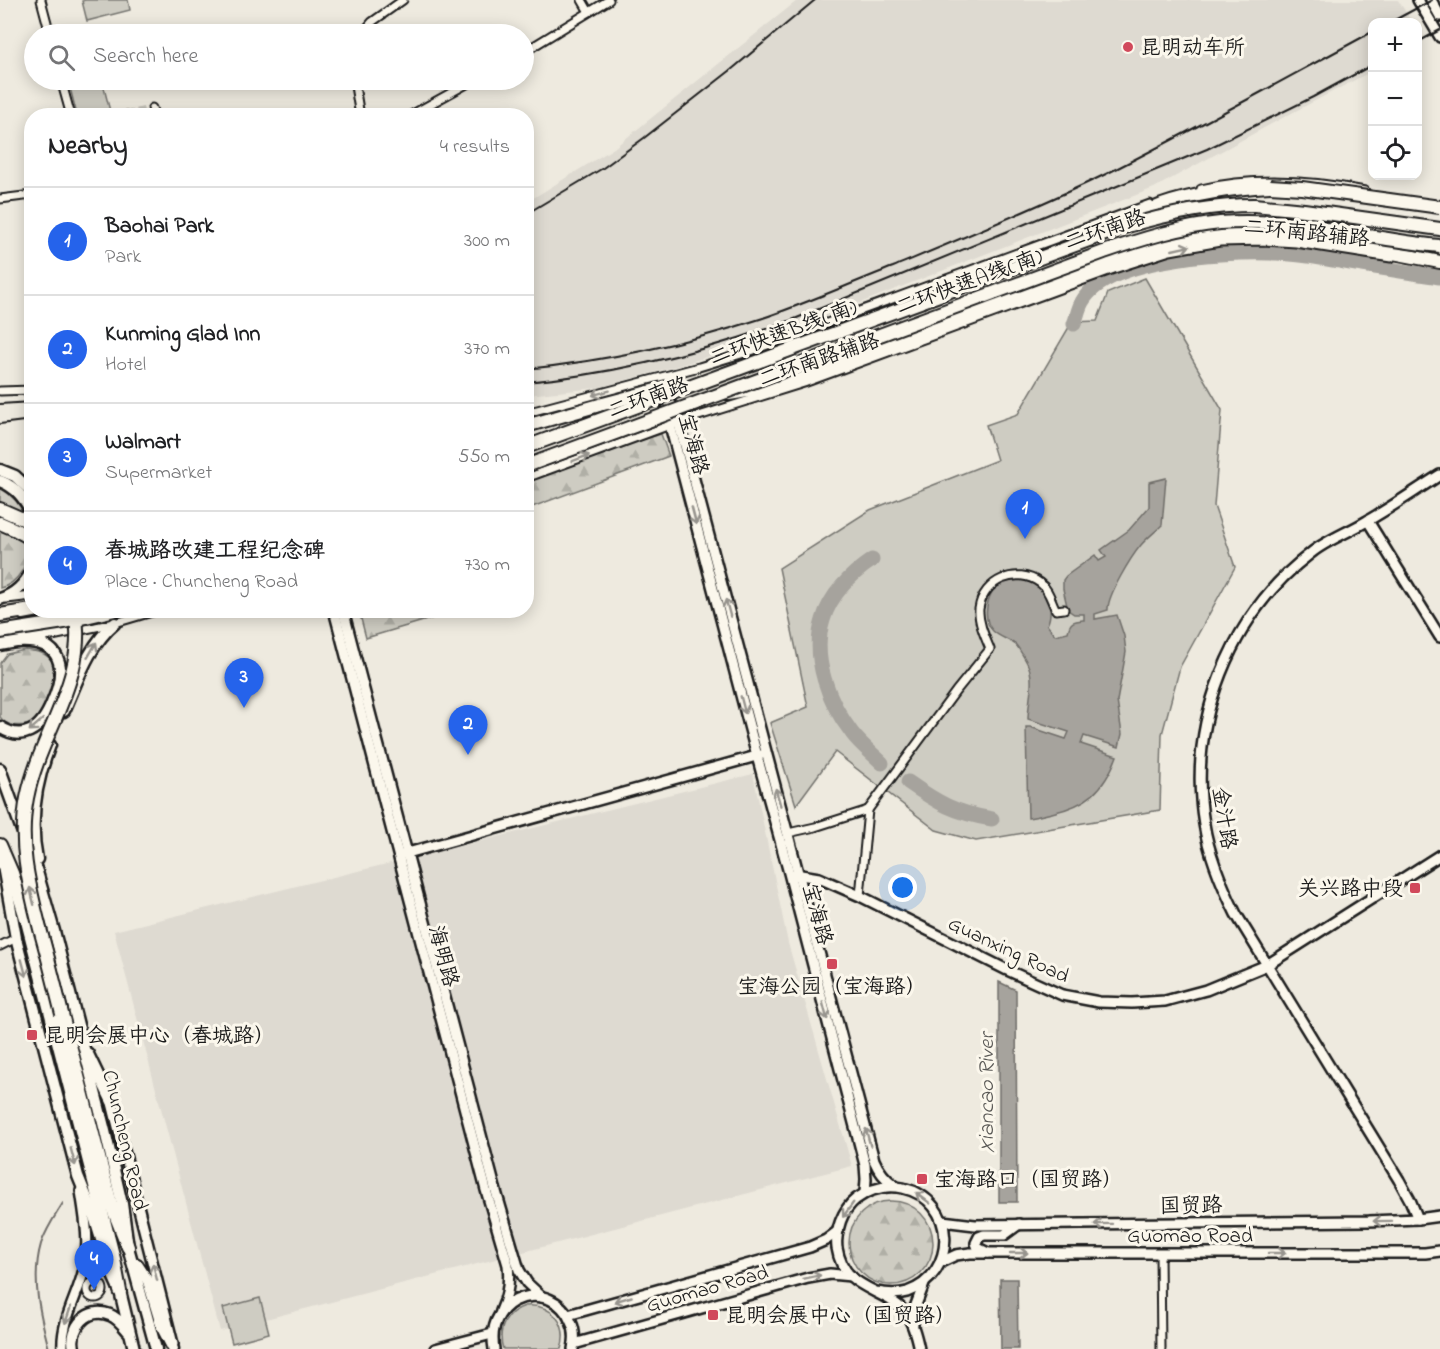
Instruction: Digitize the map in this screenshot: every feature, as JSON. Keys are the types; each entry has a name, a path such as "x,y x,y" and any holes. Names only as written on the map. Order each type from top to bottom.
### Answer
{"highway":[{"path":"1070,249 1169,203 1222,191 1270,186 1302,188 1440,207"},
{"path":"1254,205 1319,208 1440,222"},
{"name":"二环快速B线(南)","path":"534,446 1124,227 1186,211 1221,206 1254,205 1440,230"},
{"path":"1238,222 1278,225 1348,244"},
{"name":"二环快速A线(南)","path":"534,461 1104,252 1190,227 1238,222 1293,226 1440,248"},
{"path":"670,410 714,397 771,386 806,376 1153,248 1183,240 1215,234 1276,233 1440,262"},
{"path":"1057,284 1079,274 1120,249 1151,237"},
{"path":"534,424 769,358"},
{"path":"0,509 24,520"},
{"path":"0,523 24,534"},
{"path":"0,616 24,612"},
{"path":"76,618 78,636 74,670 34,769 27,800 24,831 27,878 120,1291"},
{"path":"0,631 105,618"},
{"path":"0,847 8,861 22,903 111,1203 130,1252"}],"main road":[{"path":"1418,0 1440,37"},
{"path":"1431,0 1440,16"},
{"name":"二环南路","path":"534,446 1125,229 1168,217 1205,210 1254,208 1440,230"},
{"name":"二环南路","path":"534,461 1104,249 1150,234 1189,225 1238,220 1285,222 1351,231 1440,248"},
{"name":"宝海路","path":"666,398 761,755 874,1160 884,1178 895,1186"},
{"path":"0,470 15,476 24,484"},
{"name":"金汁路","path":"1418,1219 1400,1180 1236,914 1221,883 1204,824 1201,785 1202,747 1206,717 1223,668 1250,618 1270,591 1313,551 1368,521 1440,475"},
{"path":"0,481 19,493 24,501"},
{"path":"1368,521 1440,637"},
{"path":"0,599 10,595 24,583"},
{"path":"0,616 24,613"},
{"path":"0,631 68,618"},
{"path":"0,645 43,637 77,618"},
{"path":"53,926 36,854 34,826 36,795 47,753 84,664 114,618"},
{"name":"海明路","path":"336,618 516,1262 526,1283 542,1298 559,1305 568,1315"},
{"name":"海明路","path":"345,618 486,1190 508,1265 508,1290 492,1334"},
{"path":"0,727 16,734 35,729 51,707 60,679 59,662 54,652 36,642 17,642"},
{"path":"403,854 761,755"},
{"name":"宝海路","path":"761,755 788,833 794,874 865,1165 865,1193"},
{"name":"Chuncheng Road","path":"0,769 37,872 53,926 122,1204 130,1252 156,1349"},
{"path":"0,847 16,938"},
{"name":"Guanxing Road","path":"794,874 819,878 860,896 1006,970 1062,995 1099,1002 1131,1003 1165,1001 1206,990 1267,965 1440,855"},
{"path":"0,891 16,938 78,1176 86,1222 88,1244 84,1269 65,1324 63,1349"},
{"path":"83,1041 112,1103 174,1349"},
{"path":"78,1176 93,1213 110,1269 120,1291 134,1349"},
{"path":"876,1292 891,1294 906,1292 921,1286 933,1275 941,1262 945,1249 942,1221 935,1208 924,1197 895,1186 877,1188 865,1193 852,1203 843,1216 838,1231 837,1247 842,1263 850,1276 905,1312 913,1324 919,1349"},
{"name":"国贸路","path":"942,1221 975,1225 1392,1221 1440,1216"},
{"path":"990,1253 978,1248 976,1243 979,1238 984,1235 1004,1235 1018,1224"},
{"name":"Guomao Road","path":"568,1315 810,1247 826,1240 838,1231"},
{"name":"Guomao Road","path":"941,1262 956,1255 990,1253 1425,1253 1440,1251"},
{"path":"130,1252 148,1281 162,1328 174,1349"},
{"name":"Guomao Road","path":"573,1347 808,1278 830,1274 850,1276"},
{"path":"913,1324 916,1303 925,1282"},
{"path":"501,1311 521,1297 542,1298"},
{"path":"74,1349 72,1338 76,1327 83,1319 93,1314 104,1313 114,1317 130,1334"},
{"path":"568,1315 574,1334 573,1347"},
{"path":"435,1349 492,1334 494,1349"}],"street":[{"path":"41,0 47,24"},
{"path":"370,24 403,0"},
{"path":"582,0 589,12"},
{"path":"534,46 609,0"},
{"path":"64,90 68,108"},
{"path":"356,90 359,108"},
{"path":"423,108 456,90"},
{"name":"二环南路辅路","path":"534,411 751,351 1107,220 1177,196 1218,185 1257,180 1326,184 1384,195 1440,212"},
{"path":"0,199 24,196"},
{"name":"二环南路辅路","path":"534,475 674,423 804,384 1154,255 1187,247 1220,242 1264,241 1296,243 1380,257 1440,262"},
{"path":"659,378 666,398"},
{"path":"0,391 24,390"},
{"path":"860,896 868,810 990,649 979,609 984,595 992,585 1003,578 1022,575 1033,578 1045,587 1056,610 1064,609"},
{"path":"0,599 24,597"},
{"path":"17,642 57,636 112,618"},
{"path":"788,833 868,810"},
{"path":"0,946 16,938"},
{"path":"1160,1253 1161,1349"}],"shaded area":[{"path":"798,0 1398,0 1409,18 1368,18 1368,73 1154,188 778,335 598,388 534,394 534,198 614,148"},
{"path":"1166,478 1162,525 1143,542 1131,558 1115,586 1108,610 1095,614 1095,619 1117,615 1124,636 1126,652 1117,701 1122,734 1119,747 1084,736 1081,744 1117,756 1106,779 1085,801 1064,810 1028,818 1026,727 1066,739 1069,732 1028,719 1030,671 1016,645 995,633 990,627 986,612 990,596 1000,583 1008,580 1020,578 1030,581 1044,590 1048,598 1050,612 1047,625 1055,635 1068,632 1073,622 1084,620 1084,614 1074,614 1068,610 1063,580 1095,555 1099,561 1106,557 1101,550 1129,530 1149,507 1149,482"},
{"path":"753,774 788,943 852,1166 220,1331 114,931"},
{"path":"999,982 1016,990 1017,1202 999,1202"},
{"path":"1000,1279 1017,1279 1018,1349 1001,1349"}],"green space":[{"path":"128,0 130,10 87,21 82,1"},
{"path":"71,90 105,90 109,108 75,108"},
{"path":"1145,278 1222,410 1214,506 1235,567 1180,667 1162,734 1160,810 976,841 936,830 835,752 796,805 770,723 808,707 779,568 870,510 997,460 986,425 1018,414 1072,322 1097,321 1108,293"},
{"path":"661,434 669,456 534,506 534,479 571,462"},
{"path":"0,488 10,495 24,514 24,567 18,577 7,586 0,588"},
{"path":"361,618 433,618 366,638"},
{"path":"25,650 43,654 53,663 55,680 53,690 45,708 35,721 18,726 7,725 0,717 0,663 7,654"},
{"path":"891,1201 907,1204 921,1213 930,1227 933,1243 930,1259 921,1273 907,1282 891,1285 875,1282 861,1273 852,1259 849,1243 852,1227 861,1213 875,1204"},
{"path":"260,1298 269,1333 232,1343 223,1308"},
{"path":"525,1306 543,1308 556,1317 563,1331 561,1349 503,1349 501,1335 505,1322 513,1312"}],"waterway":[{"path":"1074,324 1082,302 1097,286 1119,274 1178,258 1241,253 1290,254 1440,277"},
{"path":"872,560 849,579 831,602 823,620 819,649 824,679 836,708 855,737 882,763"},
{"path":"908,782 947,806 967,814 992,819"},
{"path":"49,1349 40,1310 37,1284 38,1257 43,1238 63,1203"}],"railway":[{"path":"534,209 603,168 644,138 815,0"},
{"path":"1398,18 1432,0"},
{"path":"1422,40 1440,30"},
{"path":"534,368 615,356 703,336 760,319 893,267 1001,222 1108,173 1368,34"},
{"path":"534,381 594,373 661,360 727,342 792,320 1207,149 1368,67"},
{"path":"0,404 24,402"},
{"path":"0,424 24,421"}],"place":[{"name":"昆明动车所","path":"1128,47"},
{"name":"Baohai Park","path":"1025,539"},
{"name":"Walmart","path":"244,708"},
{"name":"Kunming Glad Inn","path":"468,755"},
{"name":"关兴路中段","path":"1415,888"},
{"name":"宝海公园（宝海路）","path":"832,964"},
{"name":"昆明会展中心（春城路）","path":"32,1035"},
{"name":"宝海路口（国贸路）","path":"922,1179"},
{"name":"春城路改建工程纪念碑","path":"94,1290"},
{"name":"昆明会展中心（国贸路）","path":"713,1315"}],"water label":[{"name":"Xiancao River","path":"985,1093"}]}
